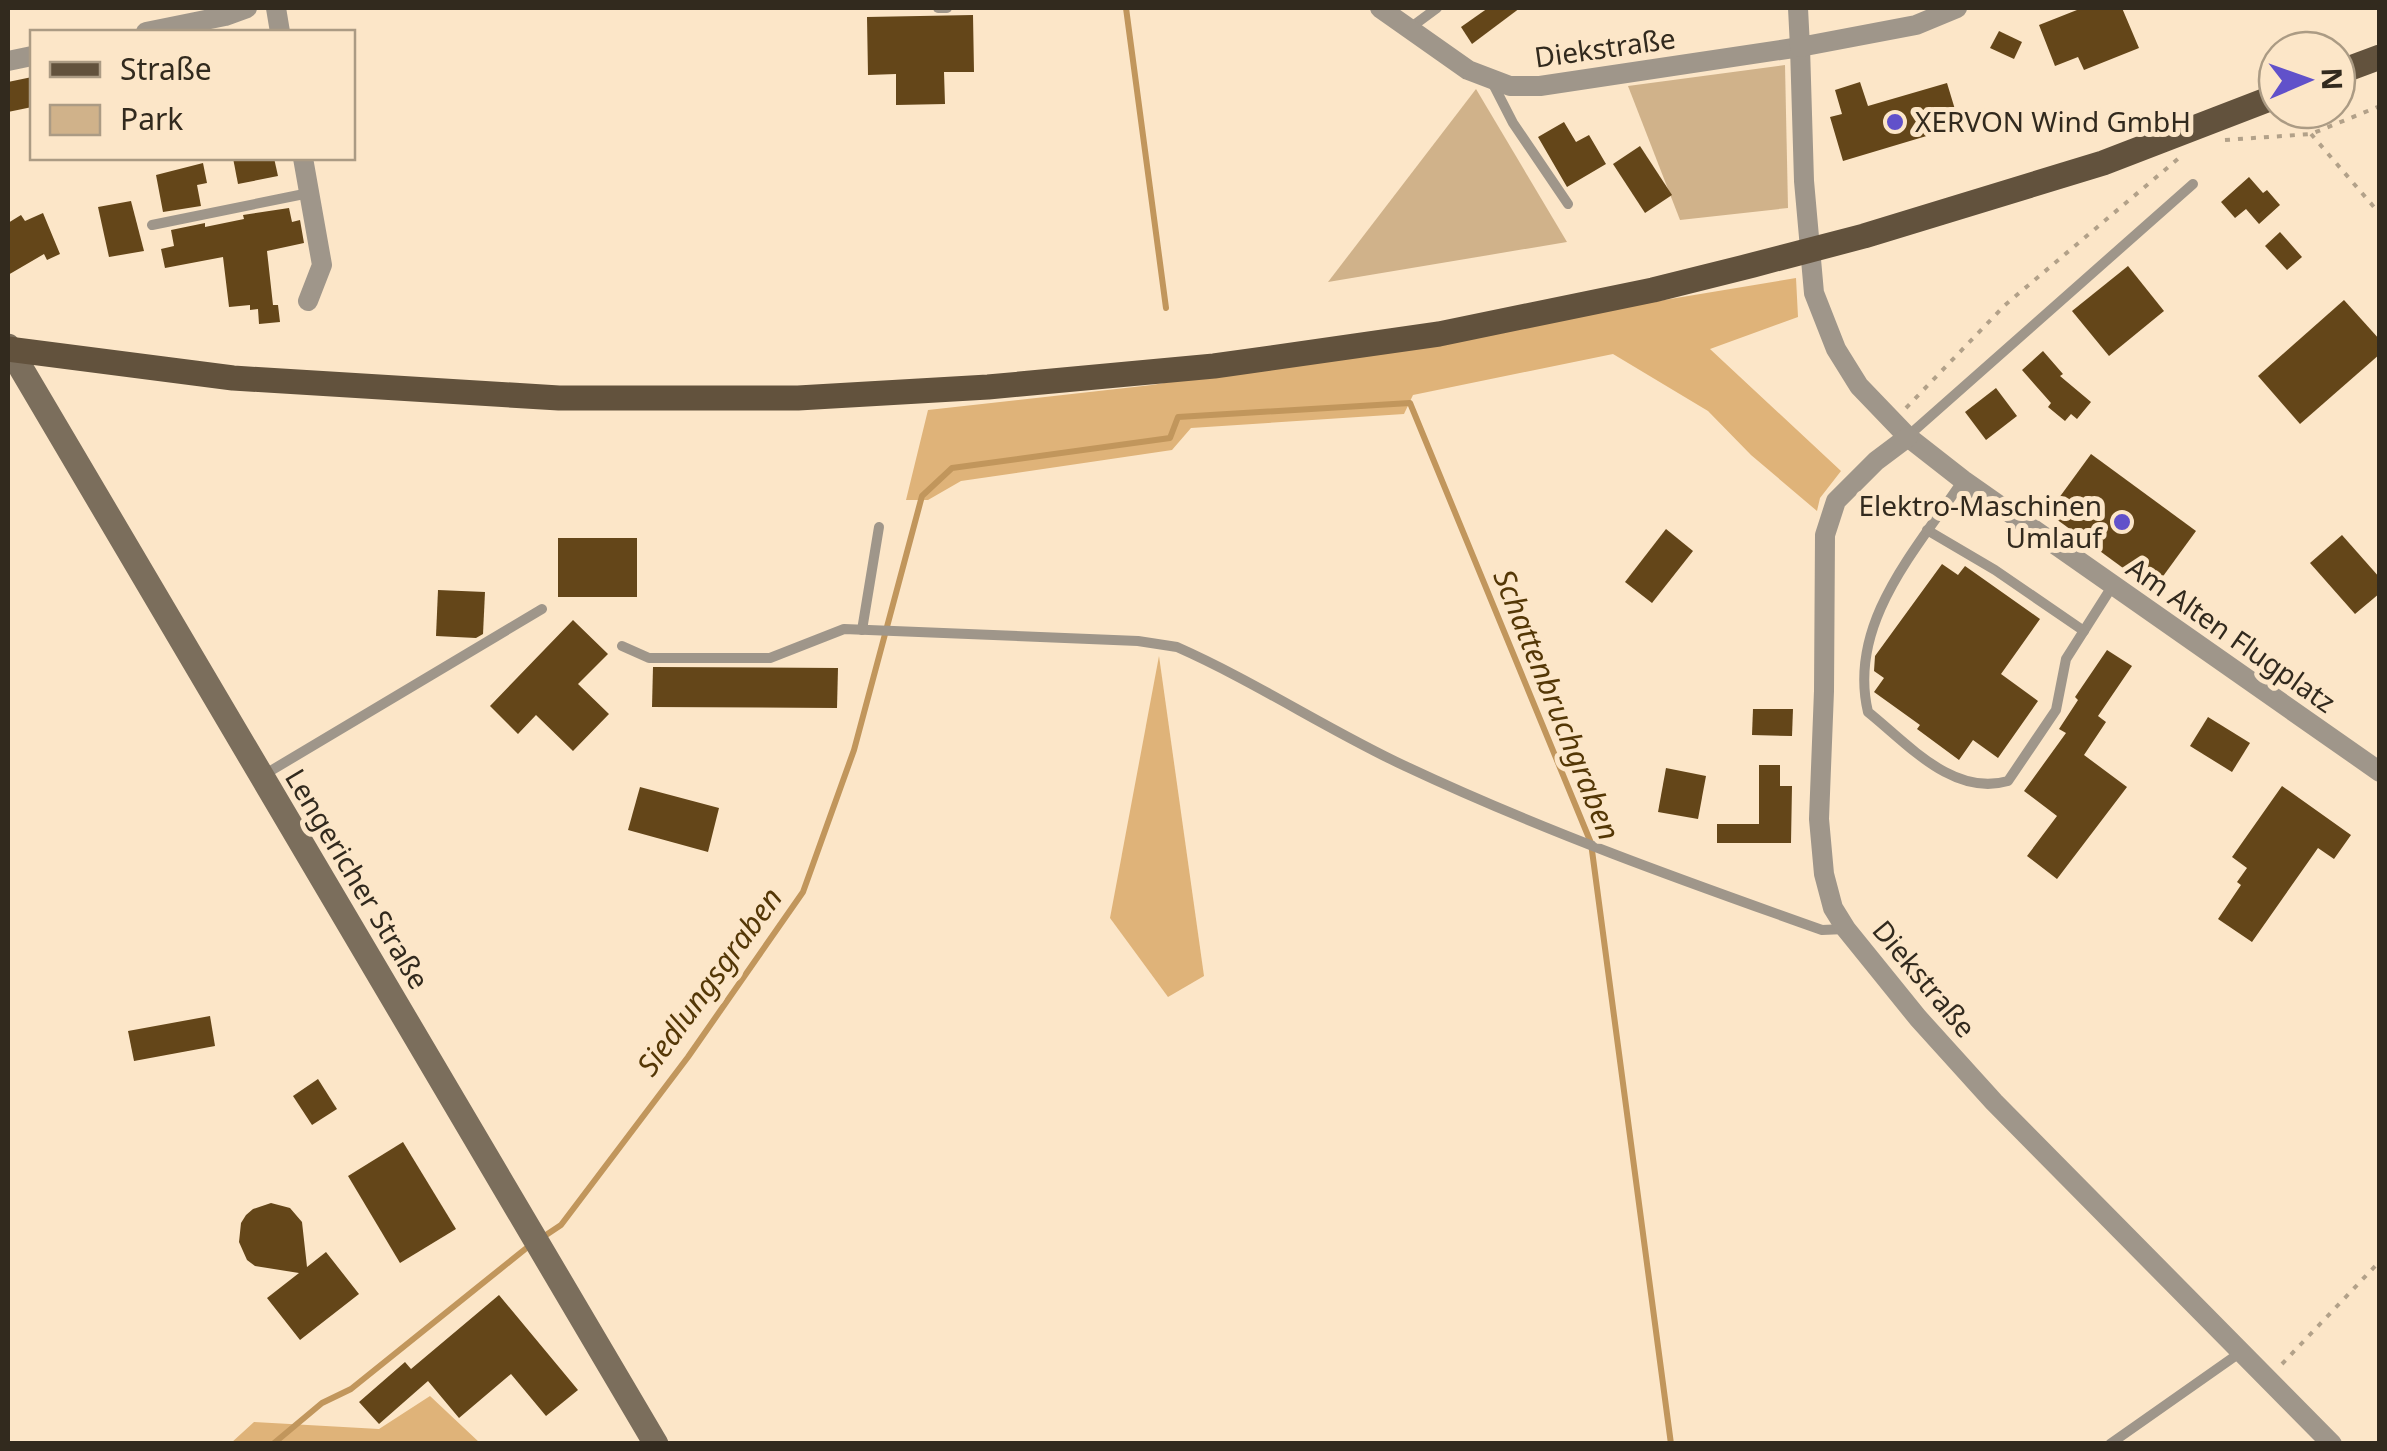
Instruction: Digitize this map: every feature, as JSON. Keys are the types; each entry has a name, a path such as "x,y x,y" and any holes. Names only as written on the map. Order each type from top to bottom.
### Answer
{"main road":[{"path":"8,347 233,378 559,398 798,398 988,387 1214,366 1440,334 1752,266 1864,236 2103,162 2257,104"},
{"name":"Lengericher Straße","path":"8,347 656,1444"}],"street":[{"path":"156,30 247,8"},
{"name":"Diekstraße","path":"1380,8 1468,70 1510,86 1540,86 1800,46 1916,24 1957,8"},
{"name":"Am Alten Flugplatz","path":"1798,8 1804,180 1814,292 1836,350 1859,386 1908,436 1962,480 2380,772"},
{"path":"303,160 322,266 308,301"},
{"name":"Diekstraße","path":"1908,436 1836,500 1825,536 1819,819 1824,874 1834,908 1846,930 1918,1018 1994,1102 2332,1444"}],"lane":[{"path":"938,8 948,8"},
{"path":"1409,28 1437,8"},
{"path":"1492,81 1513,123 1568,204"},
{"path":"1908,436 2193,184"},
{"path":"152,225 309,193"},
{"path":"1962,480 1905,560 1873,629 1864,666 1868,712 1945,773 1972,784 2008,782 2056,710 2066,659 2112,585"},
{"path":"866,630 879,527"},
{"path":"1928,530 2084,630"},
{"path":"262,776 542,610"},
{"path":"622,646 649,658 770,658 844,629 1138,641 1177,647 1401,764 1581,843 1822,930 1846,930"},
{"path":"2110,1444 2241,1352"}],"path":[{"path":"2311,134 2380,214"},
{"path":"2268,1378 2380,1260"}],"green space":[{"path":"1785,65 1788,208 1680,220 1628,86"},
{"path":"1476,89 1567,242 1328,282"}],"shaded area":[{"path":"1796,278 1798,317 1710,349 1841,471 1820,498 1817,511 1751,455 1708,411 1613,354 1413,395 1404,414 1191,428 1172,450 961,481 928,500 906,500 928,410 1152,385"},
{"path":"1159,656 1204,976 1168,997 1110,918"},
{"path":"430,1396 480,1443 231,1443 254,1422 379,1429"}],"building":[{"path":"1488,8 1520,8 1472,44 1461,27"},
{"path":"2082,8 2122,8 2139,48 2084,70 2078,57 2055,66 2039,25"},
{"path":"973,15 974,72 944,72 945,104 896,105 896,74 868,75 867,17"},
{"path":"1999,31 2022,42 2014,59 1990,48"},
{"path":"30,77 30,107 8,112 8,82"},
{"name":"XERVON Wind GmbH","path":"1860,82 1868,106 1947,83 1960,126 1843,161 1830,117 1842,114 1835,90"},
{"path":"1564,122 1576,142 1589,135 1606,164 1567,187 1538,137"},
{"path":"1640,146 1672,195 1645,213 1613,164"},
{"path":"233,160 274,160 278,176 238,184"},
{"path":"203,163 207,183 197,185 201,206 163,212 156,175"},
{"path":"2249,177 2280,205 2259,224 2246,209 2235,218 2221,202"},
{"path":"131,201 144,251 109,257 98,207"},
{"path":"289,208 292,222 300,220 304,243 267,251 273,305 278,305 280,322 259,324 258,309 250,310 250,305 229,307 223,257 165,268 161,249 174,246 171,230 205,223 205,227 244,219 243,215"},
{"path":"43,213 60,254 47,260 44,254 8,275 8,223 21,215 25,221"},
{"path":"2280,232 2302,257 2287,270 2265,246"},
{"path":"2128,266 2164,311 2109,356 2072,311"},
{"path":"2344,300 2380,340 2380,354 2300,424 2258,376"},
{"path":"2043,351 2063,374 2060,376 2091,402 2077,419 2071,414 2065,421 2048,407 2051,403 2022,370"},
{"path":"1996,388 2017,416 1986,440 1965,412"},
{"name":"Elektro-Maschinen Umlauf","path":"2091,454 2196,531 2153,590 2048,513"},
{"path":"1666,529 1693,551 1652,603 1625,582"},
{"path":"2342,535 2380,578 2380,593 2355,614 2310,563"},
{"path":"558,538 637,538 637,597 558,597"},
{"path":"1942,564 1958,575 1965,566 2040,619 2001,674 2038,701 1998,758 1973,740 1959,760 1874,692 1884,678 1874,671 1875,656"},
{"path":"438,590 485,592 483,634 476,638 436,636"},
{"path":"573,620 608,654 578,684 609,714 573,751 536,715 518,734 490,706"},
{"path":"2107,650 2132,666 2098,716 2106,722 2084,755 2127,787 2057,879 2027,856 2057,816 2024,791 2066,733 2059,729"},
{"path":"653,667 838,668 837,708 652,707"},
{"path":"1753,709 1793,709 1792,736 1752,735"},
{"path":"2208,717 2250,743 2232,772 2190,746"},
{"path":"1759,765 1780,765 1780,786 1792,786 1791,843 1717,843 1717,824 1759,824"},
{"path":"1666,768 1706,776 1698,819 1658,812"},
{"path":"2282,786 2351,835 2334,859 2318,848 2252,942 2218,919 2241,885 2237,882 2247,868 2232,857"},
{"path":"640,787 719,808 708,852 628,830"},
{"path":"210,1016 215,1046 134,1061 128,1031"},
{"path":"318,1079 337,1109 312,1125 293,1096"},
{"path":"403,1142 456,1229 400,1263 348,1176"},
{"path":"271,1203 290,1208 302,1222 307,1267 326,1252 359,1294 300,1340 267,1298 299,1273 255,1266 247,1260 239,1242 246,1215"},
{"path":"499,1295 578,1390 546,1416 511,1374 459,1418 428,1381 379,1424 359,1402 405,1362 411,1369"}],"waterway":[{"name":"Schattenbruchgraben","path":"1126,8 1166,308"},
{"name":"Schattenbruchgraben","path":"540,1239 561,1225 688,1057 803,892 854,750 922,496 952,468 1170,438 1178,417 1410,403 1591,843 1671,1444"},
{"name":"Siedlungsgraben","path":"273,1444 322,1403 351,1389 529,1246"}],"place":[{"name":"XERVON Wind GmbH","path":"1895,122"},
{"name":"Elektro-Maschinen Umlauf","path":"2122,522"}]}
